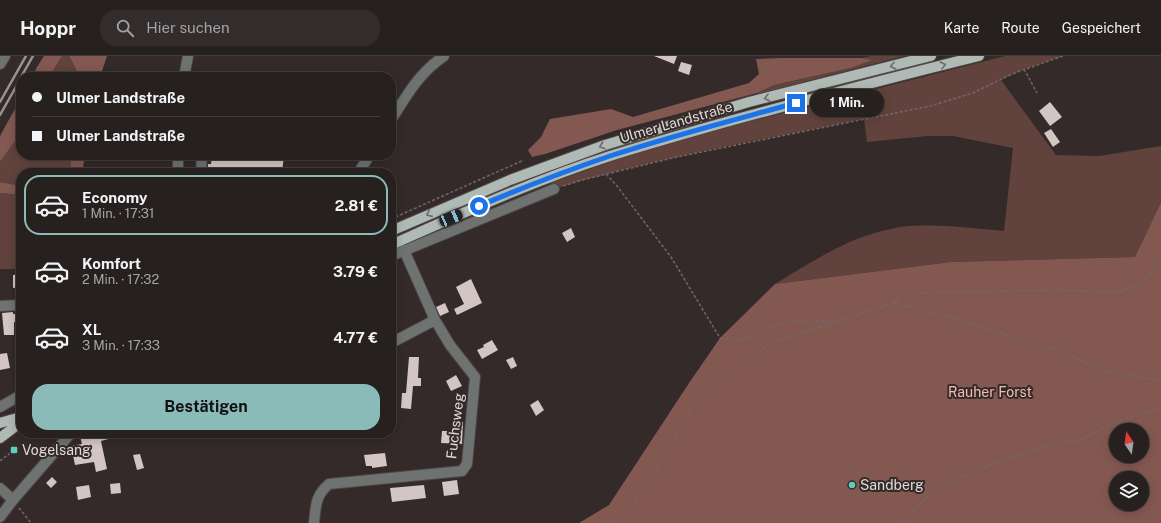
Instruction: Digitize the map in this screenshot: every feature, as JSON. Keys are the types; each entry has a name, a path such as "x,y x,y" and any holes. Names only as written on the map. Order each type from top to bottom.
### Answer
{"main road":[{"name":"Ulmer Landstraße","path":"396,229 510,180 604,145 749,102 931,56"},
{"name":"Ulmer Landstraße","path":"396,242 514,192 609,156 754,114 979,56"},
{"path":"0,423 16,418"},
{"path":"0,438 16,426"}],"street":[{"path":"0,64 5,56"},
{"path":"185,72 188,56"},
{"path":"396,112 414,84 432,64 444,56"},
{"path":"396,254 554,189"},
{"name":"Fuchsweg","path":"314,523 317,498 329,484 462,471 467,464 475,377 450,344 435,320 404,250"},
{"path":"0,306 16,305"},
{"path":"396,340 435,320"},
{"path":"0,406 16,398"},
{"path":"0,517 67,438"},
{"path":"0,488 13,500"}],"path":[{"path":"554,189 606,174 677,157 930,106 973,94 1012,74 1063,56"},
{"path":"1024,69 1037,93"},
{"path":"396,217 524,160"},
{"path":"606,174 617,186 671,257 720,338 740,340 784,322 837,321"},
{"path":"894,303 900,296 911,292 1059,290 1119,292 1138,285 1153,270 1161,259"},
{"path":"605,523 630,509 666,454 692,407 728,374 772,342 894,303 942,315 1060,351 1106,371 1161,381"},
{"path":"903,523 929,494 945,484 995,463 1045,446 1079,440 1118,421 1161,408"},
{"path":"0,461 14,450"},
{"path":"13,500 31,523"}],"shaded area":[{"path":"62,56 69,56 77,72 52,72"},
{"path":"870,56 904,56 758,94 757,93 774,85 851,68 871,60 863,58"},
{"path":"1005,56 1063,56 1024,69 1001,80 1056,155 1099,156 1161,146 1161,202 1135,257 951,262 775,284 840,247 867,235 882,231 913,226 952,226 1004,231 1013,148 953,136 928,136 867,142 864,119 669,159 554,189 551,183 621,158 718,130"},
{"path":"16,141 16,160 70,160 71,166 70,168 16,168 16,185 0,182 0,162"},
{"path":"0,193 16,195 16,269 0,269"}],"green space":[{"path":"44,56 62,56 52,72 34,72"},
{"path":"69,56 107,56 102,72 77,72"},
{"path":"863,58 872,60 851,68 774,85 757,93 617,130 545,154 532,157 528,150 541,137 550,119 611,109 633,117 749,83 759,74 756,59"},
{"path":"16,107 16,141 0,162 1,134"},
{"path":"70,160 84,160 83,168 70,168"},
{"path":"0,182 16,185 16,195 0,193"},
{"name":"Rauher Forst","path":"1161,202 1161,523 579,523 609,505 720,338 775,284 951,262 1135,257"}],"building":[{"path":"654,56 677,56 674,64"},
{"path":"681,62 692,65 689,75 678,71"},
{"path":"1050,102 1062,117 1050,126 1039,111"},
{"path":"1051,129 1060,142 1053,147 1044,133"},
{"path":"211,160 283,160 283,168 208,168 208,164 211,164"},
{"path":"571,228 575,237 567,242 562,233"},
{"path":"13,275 16,275 16,288 13,288"},
{"path":"471,279 482,303 457,315 454,309 464,304 456,287"},
{"path":"445,303 449,312 440,316 436,307"},
{"path":"13,312 13,314 16,314 16,322 14,322 14,335 4,335 2,313"},
{"path":"492,340 498,350 482,359 477,350 484,347 483,345"},
{"path":"7,353 10,368 0,370 0,354"},
{"path":"409,357 419,357 418,378 421,378 421,386 413,386 411,409 401,408 402,393 406,393"},
{"path":"513,357 517,366 511,369 506,360"},
{"path":"456,375 462,386 451,391 446,381"},
{"path":"538,400 544,410 536,416 530,405"},
{"path":"452,422 463,422 462,444 441,443 442,431 452,431"},
{"path":"80,438 112,438 101,441 107,469 96,472 94,462 75,465 71,446 82,444"},
{"path":"385,453 387,466 372,468 372,466 366,466 364,455"},
{"path":"140,454 144,468 137,470 133,455"},
{"path":"52,477 57,482 51,488 46,483"},
{"path":"457,480 459,494 444,496 442,482"},
{"path":"120,483 121,493 111,494 110,484"},
{"path":"89,485 91,497 78,500 76,487"},
{"path":"424,485 426,498 392,502 390,488"}],"railway":[{"path":"17,72 26,56"},
{"path":"24,72 33,56"},
{"path":"0,102 16,74"},
{"path":"0,115 16,87"}],"place":[{"name":"Vogelsang","path":"14,450"},
{"name":"Sandberg","path":"852,485"}],"route":[{"path":"479,206 540,181 609,156 796,103"}]}
